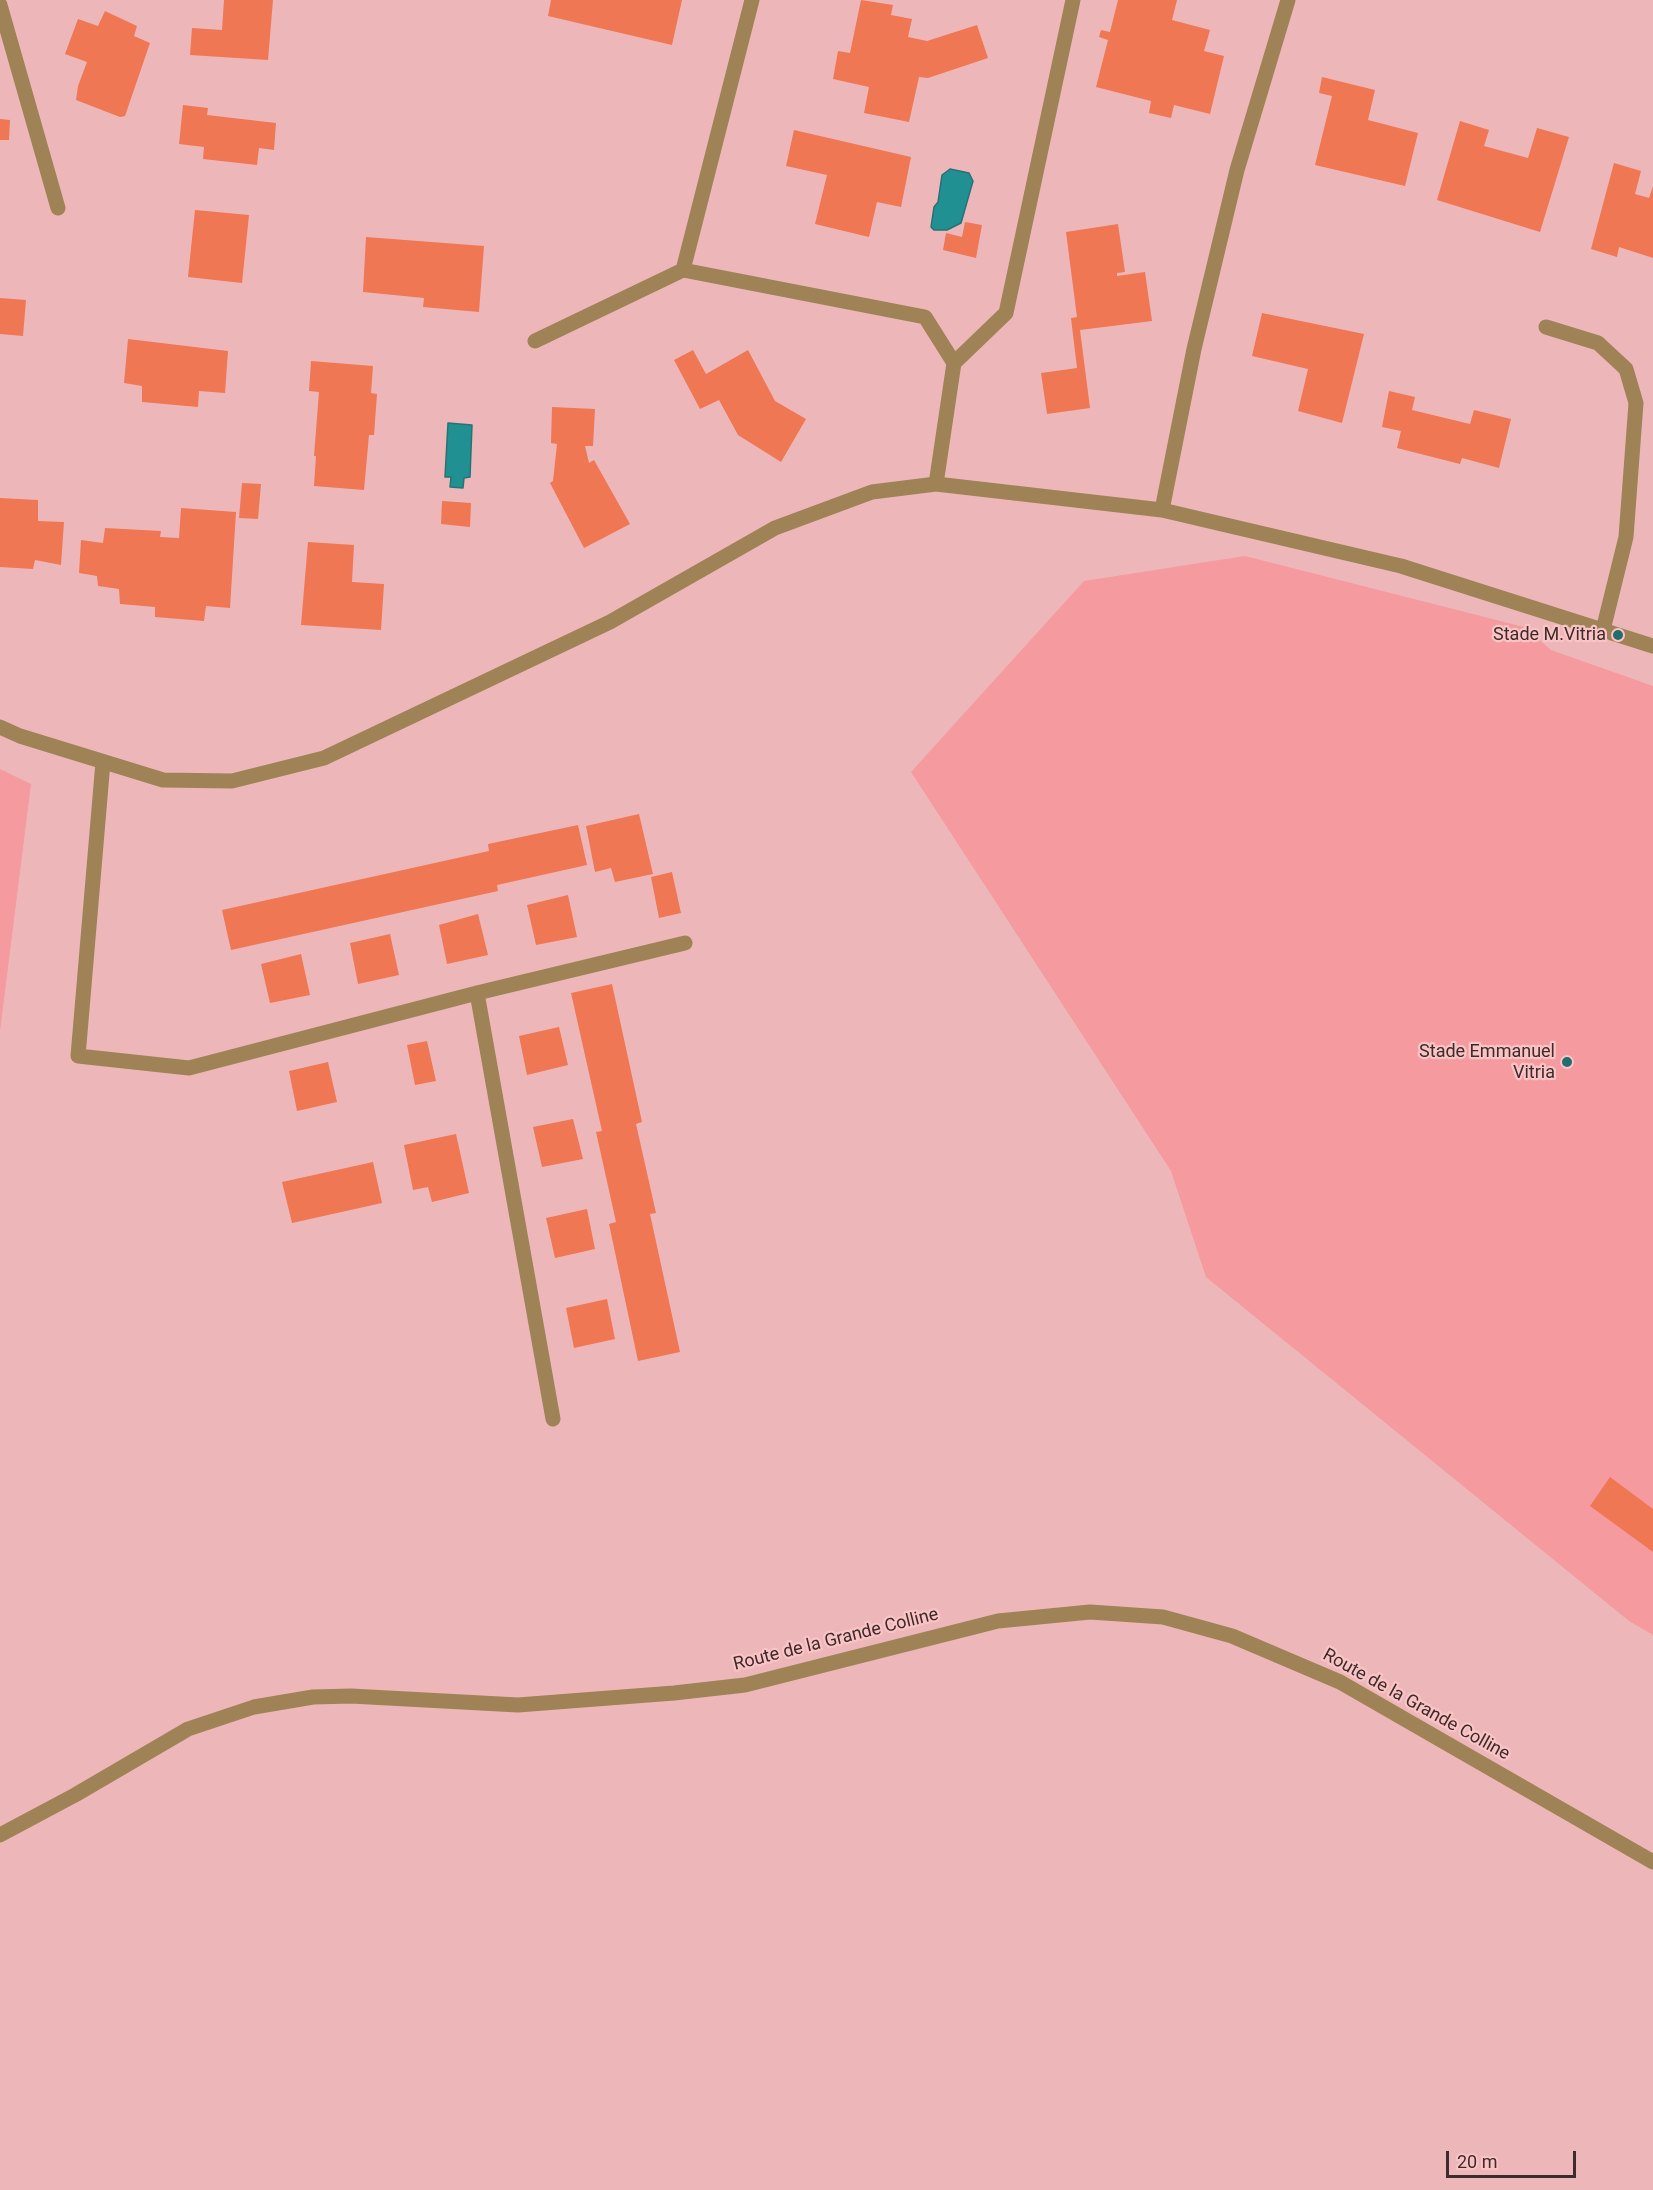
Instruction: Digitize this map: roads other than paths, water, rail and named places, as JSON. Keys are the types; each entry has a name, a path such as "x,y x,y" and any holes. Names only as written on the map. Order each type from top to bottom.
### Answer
{"street":[{"path":"683,270 752,0"},
{"path":"936,484 954,363 1006,313 1073,0"},
{"path":"1162,510 1194,349 1237,170 1288,0"},
{"path":"0,5 58,208"},
{"path":"535,341 683,270 925,317 954,363"},
{"path":"1546,327 1598,343 1626,369 1636,403 1626,537 1603,630"},
{"path":"0,727 20,736 163,780 232,781 324,758 610,622 775,528 872,492 936,484 1162,510 1401,566 1653,646"},
{"path":"103,762 78,1056 189,1068 477,993 685,943"},
{"path":"477,993 553,1419"},
{"name":"Route de la Grande Colline","path":"0,1835 75,1795 188,1729 254,1707 313,1697 351,1696 518,1705 745,1685 998,1621 1090,1612 1162,1617 1232,1636 1340,1682 1653,1862"}],"water":[{"path":"950,169 969,173 973,181 961,223 947,230 934,230 931,227 942,175"},
{"path":"448,423 472,425 470,477 464,478 463,488 450,487 451,477 445,477"}],"place":[{"name":"Stade M.Vitria","path":"1618,635"},
{"name":"Stade Emmanuel Vitria","path":"1567,1062"}]}
